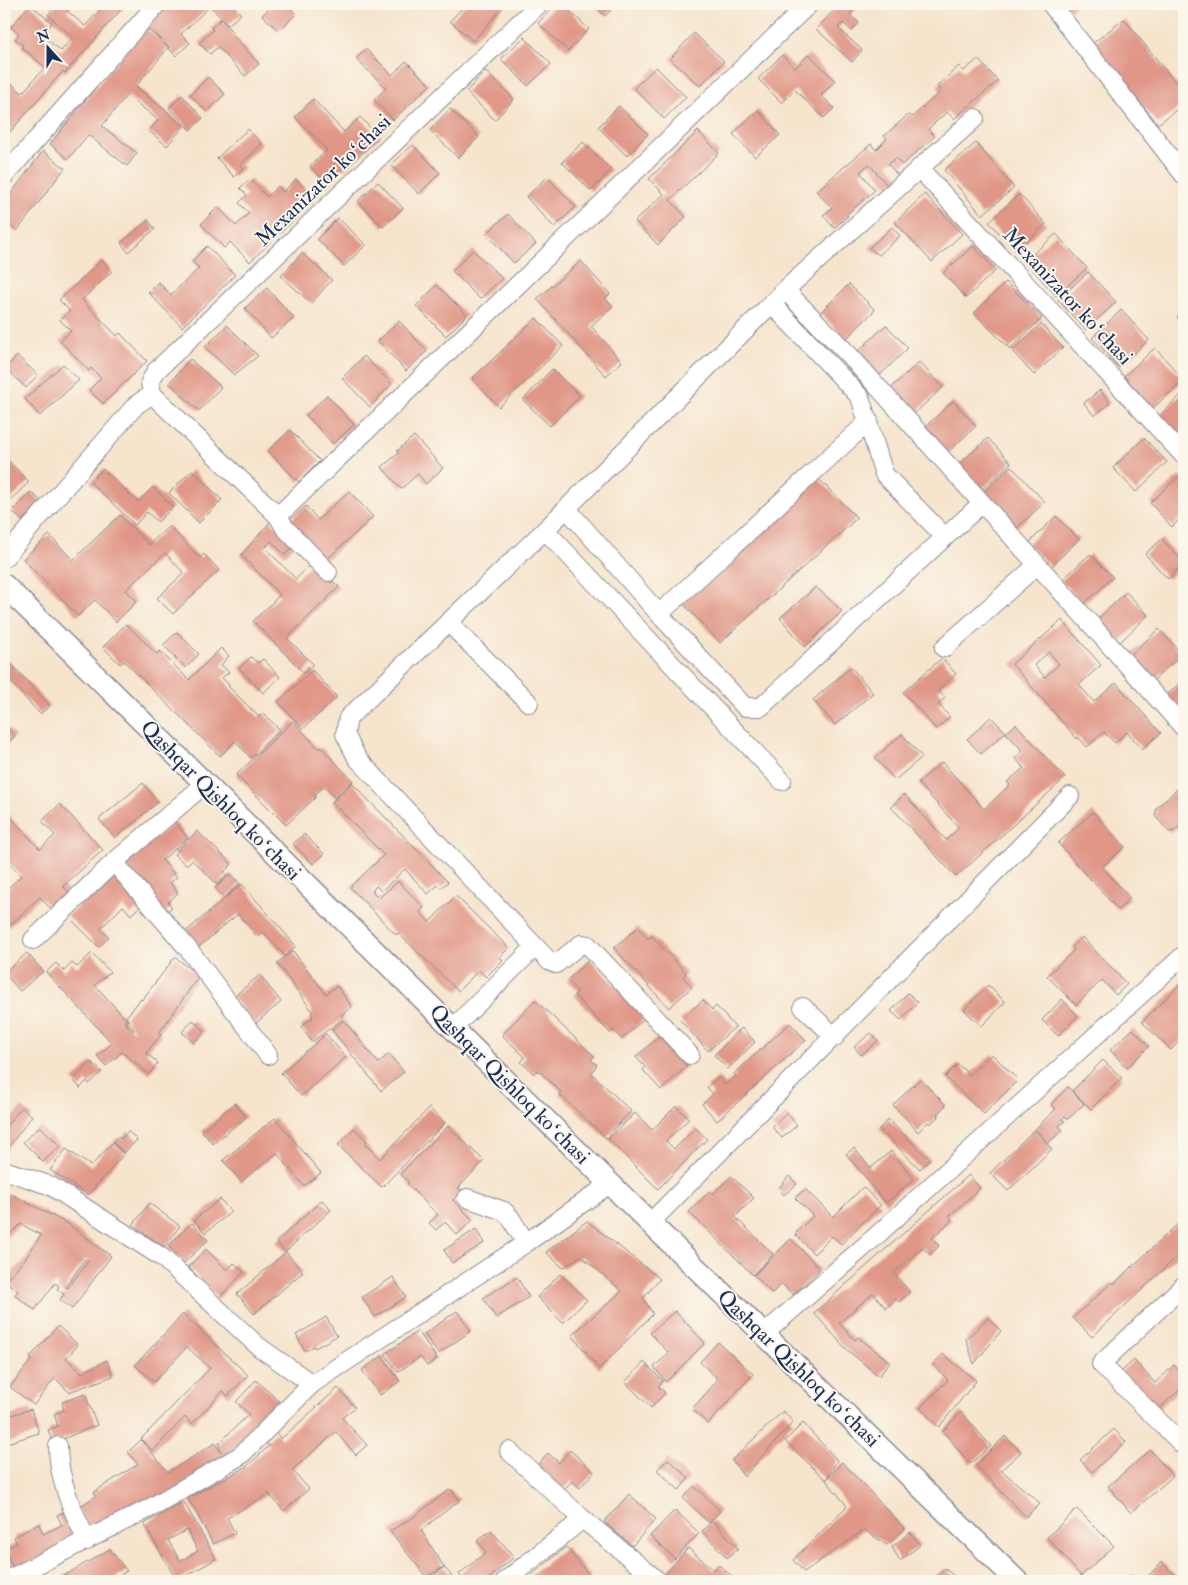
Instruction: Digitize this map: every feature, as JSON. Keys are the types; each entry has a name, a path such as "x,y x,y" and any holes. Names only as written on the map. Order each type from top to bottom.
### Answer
{"main road":[{"name":"Qashqar Qishloq koʻchasi","path":"4,587 650,1224 1017,1581"}],"street":[{"path":"4,176 157,4"},
{"name":"Mexanizator koʻchasi","path":"152,394 150,382 156,370 539,4"},
{"path":"1051,4 1184,175"},
{"path":"278,516 797,8"},
{"path":"690,1054 588,945 581,944 556,964 549,961 357,758 344,734 348,718 546,530 771,303 975,118"},
{"name":"Mexanizator koʻchasi","path":"919,168 1184,455"},
{"path":"785,290 850,356 1184,728"},
{"path":"771,303 860,397 884,474 945,537"},
{"path":"4,558 136,405 152,394 278,516 285,528 328,572"},
{"path":"659,614 869,421"},
{"path":"567,509 659,614 745,707 761,707 981,504"},
{"path":"546,530 782,781"},
{"path":"944,648 1037,565"},
{"path":"448,622 528,703"},
{"path":"33,940 114,862 205,784"},
{"path":"650,1224 1070,796"},
{"path":"114,862 189,950 268,1055"},
{"path":"453,1028 535,947"},
{"path":"764,1334 882,1230 1184,955"},
{"path":"803,1007 835,1037"},
{"path":"4,1170 51,1186 163,1258 259,1347 312,1384"},
{"path":"5,1581 148,1509 241,1455 312,1384 526,1243 610,1183"},
{"path":"467,1198 504,1211 510,1217 526,1243"},
{"path":"1184,1285 1101,1364 1184,1446"},
{"path":"58,1446 58,1458 70,1506 87,1541"},
{"path":"509,1450 583,1518 658,1581"},
{"path":"506,1581 583,1518"}],"building":[{"path":"30,4 52,23 42,35 61,51 73,37 48,15 57,4 74,4 67,11 85,26 100,10 92,4 126,4 65,73 63,71 4,139 4,77 22,93 45,67 21,47 23,45 15,39 19,34 11,27"},
{"path":"168,4 231,4 241,14 228,25 210,6 181,34 190,43 176,56 146,24"},
{"path":"274,4 286,4 296,14 279,31 262,15"},
{"path":"466,4 506,4 473,41 450,21"},
{"path":"556,4 562,4 589,29 568,51 538,23"},
{"path":"593,4 617,4 605,16"},
{"path":"840,4 856,4 858,6 850,15 859,23 852,31 843,23 838,28 862,50 852,62 816,29"},
{"path":"1059,4 1078,4 1067,13"},
{"path":"221,19 259,64 245,76 218,47 210,54 199,43 213,30 211,28"},
{"path":"1124,19 1184,93 1184,104 1158,124 1092,44"},
{"path":"145,27 169,47 136,86 184,126 167,146 149,131 158,120 127,95 102,126 137,153 127,166 88,135 68,159 50,144"},
{"path":"694,33 724,61 700,86 670,59"},
{"path":"524,37 551,64 528,86 501,59"},
{"path":"366,49 392,75 406,61 430,85 393,120 374,100 386,88 356,59"},
{"path":"809,54 835,81 821,95 834,108 824,118 795,90 782,103 758,79 782,55 795,68"},
{"path":"978,59 998,81 954,119 947,112 928,129 935,136 902,165 896,158 888,164 900,178 889,187 869,164 860,172 875,190 834,228 823,215 832,208 816,191 871,144 876,150 887,139 884,136 909,114 912,117 941,91 937,86 959,66 964,71"},
{"path":"656,67 686,97 664,119 634,88"},
{"path":"485,71 514,99 495,120 466,92"},
{"path":"208,77 225,94 207,112 190,95"},
{"path":"182,95 203,118 190,130 169,108"},
{"path":"313,99 344,132 360,117 379,137 327,184 310,166 327,150 295,117"},
{"path":"619,106 648,134 627,156 598,127"},
{"path":"450,109 479,137 458,158 430,130"},
{"path":"758,110 780,135 755,157 733,134"},
{"path":"248,129 262,144 240,165 244,168 234,177 217,158"},
{"path":"698,131 719,153 670,200 686,217 658,245 635,221 664,194 649,179"},
{"path":"583,142 611,170 591,191 562,162"},
{"path":"976,143 1014,188 982,215 944,170"},
{"path":"413,145 440,173 419,194 391,165"},
{"path":"43,151 65,168 17,231 4,221 4,203"},
{"path":"547,177 576,207 554,227 526,197"},
{"path":"250,179 267,197 278,186 283,192 296,179 315,199 250,262 230,242 224,248 201,224 218,207 236,226 249,213 239,203 247,195 240,188"},
{"path":"378,182 403,208 383,227 358,201"},
{"path":"925,194 962,234 932,262 895,222"},
{"path":"1019,194 1046,224 1016,251 989,222"},
{"path":"508,214 536,244 514,263 486,234"},
{"path":"338,218 366,245 344,266 317,239"},
{"path":"148,220 155,229 128,252 121,243"},
{"path":"892,227 900,236 879,255 869,248"},
{"path":"1056,234 1087,268 1056,296 1025,261"},
{"path":"4,236 10,241 4,250"},
{"path":"207,246 235,275 182,327 148,292 158,282 171,295 199,268 192,261"},
{"path":"973,246 996,270 966,298 943,273"},
{"path":"473,250 502,278 480,299 452,271"},
{"path":"4,253 8,257 4,264"},
{"path":"302,253 332,280 311,303 281,276"},
{"path":"102,260 112,271 82,300 117,336 120,333 147,361 103,404 89,390 101,378 91,368 89,371 60,341 71,331 60,320 70,311 59,300"},
{"path":"581,261 610,294 605,298 613,306 591,326 622,362 606,376 537,299"},
{"path":"1088,272 1116,302 1086,330 1058,300"},
{"path":"1006,282 1042,318 1010,349 974,313"},
{"path":"849,284 875,310 846,339 820,313"},
{"path":"437,285 467,315 446,336 416,306"},
{"path":"267,288 294,318 271,338 245,308"},
{"path":"1121,310 1149,340 1119,367 1092,338"},
{"path":"1184,310 1184,325 1177,317"},
{"path":"536,318 563,346 499,407 472,379"},
{"path":"399,321 427,351 406,371 378,341"},
{"path":"1041,324 1063,348 1034,375 1012,351"},
{"path":"227,325 258,356 234,375 205,347"},
{"path":"886,325 908,348 878,377 855,354"},
{"path":"1155,348 1184,380 1153,408 1124,376"},
{"path":"17,356 38,375 26,388 6,368"},
{"path":"364,356 392,384 370,407 342,378"},
{"path":"190,359 221,387 199,411 169,383"},
{"path":"919,362 943,387 914,414 890,389"},
{"path":"63,364 79,380 40,416 25,399"},
{"path":"552,369 580,396 550,426 523,400"},
{"path":"1100,390 1110,403 1094,416 1084,403"},
{"path":"1184,392 1184,442 1159,416"},
{"path":"327,395 354,425 333,444 306,415"},
{"path":"953,401 976,426 947,453 924,428"},
{"path":"290,430 320,461 299,482 268,451"},
{"path":"414,436 443,468 426,484 418,474 401,489 382,467 399,453 397,451"},
{"path":"988,438 1011,463 981,490 958,465"},
{"path":"1144,438 1167,462 1136,492 1113,468"},
{"path":"4,456 29,482 5,505 4,504"},
{"path":"1011,466 1045,502 1017,528 983,492"},
{"path":"103,469 138,502 153,487 173,507 158,522 147,512 135,525 90,482"},
{"path":"192,470 222,500 199,523 169,493"},
{"path":"814,474 857,518 720,643 679,599"},
{"path":"1179,476 1184,482 1184,515 1172,527 1150,503"},
{"path":"349,491 373,517 323,563 286,524 306,506 318,520"},
{"path":"31,492 41,501 22,521 12,511"},
{"path":"120,515 149,545 169,526 200,558 204,554 219,570 173,614 157,598 184,573 165,553 126,590 137,601 116,622 95,600 78,616 23,559 49,535 73,560"},
{"path":"1056,516 1079,539 1051,567 1028,544"},
{"path":"271,521 294,545 285,555 271,541 265,548 296,579 312,563 331,583 333,581 339,587 287,638 313,664 304,673 253,621 280,595 241,555"},
{"path":"1162,539 1184,563 1168,579 1145,554"},
{"path":"1090,554 1113,577 1084,604 1061,581"},
{"path":"816,587 842,611 805,647 780,618"},
{"path":"1126,592 1148,615 1118,644 1096,621"},
{"path":"1062,620 1101,665 1079,685 1094,702 1116,683 1161,733 1142,749 1127,732 1115,743 1104,732 1087,747 1078,737 1077,739 1012,664","holes":["1049,652 1059,664 1045,677 1034,665"]},
{"path":"126,624 157,654 160,651 189,680 221,648 229,656 221,665 229,672 222,678 259,717 263,713 280,730 251,758 235,741 220,756 124,661 120,664 103,647"},
{"path":"1159,629 1182,654 1152,682 1129,656"},
{"path":"177,632 199,654 186,668 163,645"},
{"path":"4,656 50,706 40,714 4,677"},
{"path":"251,657 258,663 263,659 280,677 263,693 239,668"},
{"path":"942,658 956,674 938,690 945,698 938,704 950,717 936,729 903,692"},
{"path":"851,667 873,693 835,725 813,700"},
{"path":"312,670 337,697 303,729 278,702"},
{"path":"1184,679 1184,718 1165,697"},
{"path":"991,717 1006,732 981,754 967,739"},
{"path":"293,721 353,781 335,798 324,786 314,796 316,797 286,825 236,775"},
{"path":"4,724 15,736 4,747"},
{"path":"1016,724 1065,778 956,877 891,807 904,794 946,840 959,828 918,783 942,762 984,809 1010,785 1007,782 1024,768 1015,758 1023,751 1006,733"},
{"path":"902,734 922,757 895,780 875,758"},
{"path":"143,783 158,802 115,838 99,819"},
{"path":"352,783 448,882 441,888 438,885 428,894 405,869 381,891 376,886 372,891 379,898 398,881 424,908 420,912 429,922 456,896 509,948 500,957 503,960 486,977 479,970 458,991 398,933 396,935 350,887 384,855 332,802"},
{"path":"1184,783 1184,822 1174,831 1169,832 1155,816 1157,807"},
{"path":"60,804 103,850 63,886 69,892 51,909 40,897 4,931 4,892 21,876 4,858 4,810 40,849 55,835 42,821"},
{"path":"1093,812 1125,847 1102,867 1130,898 1118,910 1058,843"},
{"path":"175,822 188,838 162,860 177,877 170,883 178,893 168,902 172,907 165,913 124,864"},
{"path":"197,831 232,864 224,872 227,875 218,885 192,860 186,865 174,854"},
{"path":"304,834 324,854 313,864 293,844"},
{"path":"112,873 143,903 131,915 123,906 100,929 109,937 99,947 68,916"},
{"path":"231,874 240,884 224,898 215,888"},
{"path":"242,884 296,946 285,956 263,932 257,936 238,914 195,950 182,935"},
{"path":"638,927 648,939 652,936 686,973 683,977 692,987 669,1008 614,948"},
{"path":"1082,937 1127,984 1116,995 1102,980 1076,1005 1047,976 1074,950 1072,947"},
{"path":"293,951 326,994 337,986 352,1007 341,1015 344,1018 312,1042 301,1027 313,1017 311,1013 313,1012 277,963"},
{"path":"27,953 43,971 20,991 4,973"},
{"path":"92,953 110,972 95,985 124,1017 126,1020 124,1022 133,1031 134,1029 126,1022 128,1020 126,1017 142,1000 175,957 199,976 159,1033 161,1035 146,1053 158,1063 149,1074 122,1052 106,1066 97,1056 112,1043 46,972 56,963 64,971 72,963 77,967"},
{"path":"590,959 645,1018 622,1039 613,1030 610,1033 574,995 578,992 567,980"},
{"path":"260,975 281,1002 255,1024 233,997"},
{"path":"1184,980 1184,1036 1171,1050 1142,1022"},
{"path":"988,985 1005,1002 982,1026 964,1010"},
{"path":"908,993 918,1002 901,1020 891,1011"},
{"path":"1062,999 1078,1016 1058,1036 1042,1020"},
{"path":"535,1000 594,1056 591,1060 597,1065 591,1073 631,1111 606,1138 559,1094 561,1092 538,1070 534,1074 521,1062 525,1057 502,1035"},
{"path":"703,1000 712,1010 716,1006 735,1027 708,1051 680,1020"},
{"path":"193,1020 205,1031 194,1043 182,1032"},
{"path":"344,1020 378,1063 389,1054 404,1072 381,1091 332,1030"},
{"path":"790,1023 806,1040 717,1121 702,1104 713,1094 707,1087 718,1077 725,1085 736,1076 734,1074"},
{"path":"742,1028 755,1042 728,1069 714,1055"},
{"path":"1133,1029 1149,1046 1127,1068 1110,1050"},
{"path":"871,1033 878,1041 861,1055 854,1047"},
{"path":"326,1034 346,1057 301,1096 281,1073"},
{"path":"659,1036 687,1066 661,1090 643,1070 645,1067 636,1057"},
{"path":"992,1054 1018,1080 984,1114 945,1077 958,1064 969,1075"},
{"path":"1103,1060 1122,1078 1091,1109 1072,1091"},
{"path":"91,1062 102,1072 89,1084 87,1081 80,1088 73,1080"},
{"path":"920,1079 946,1105 937,1114 939,1116 930,1124 928,1122 918,1132 893,1105"},
{"path":"1068,1087 1084,1104 1068,1119 1065,1116 1062,1119 1065,1121 1059,1126 1063,1130 1048,1143 1035,1129 1056,1109 1051,1104"},
{"path":"235,1103 246,1117 213,1144 202,1131"},
{"path":"676,1106 689,1119 666,1141 674,1149 696,1128 707,1139 658,1189 608,1139 635,1113 652,1130"},
{"path":"22,1107 32,1116 4,1153 4,1128"},
{"path":"429,1108 445,1123 382,1187 338,1145 354,1128 367,1141 365,1144 380,1159"},
{"path":"787,1113 797,1125 782,1138 772,1127"},
{"path":"275,1118 321,1173 304,1186 277,1153 241,1182 223,1160"},
{"path":"888,1119 930,1160 920,1169 879,1129"},
{"path":"40,1126 60,1146 43,1162 23,1142"},
{"path":"448,1126 484,1161 458,1188 462,1191 453,1200 473,1220 457,1235 445,1222 436,1230 429,1223 438,1215 407,1184 409,1182 400,1174"},
{"path":"1034,1130 1052,1149 1008,1191 990,1173"},
{"path":"128,1131 137,1140 124,1153 113,1142 119,1137 121,1139"},
{"path":"112,1143 124,1154 88,1195 50,1170 66,1149 91,1166"},
{"path":"854,1148 871,1168 891,1151 914,1179 886,1203 846,1154"},
{"path":"969,1175 980,1188 949,1216 952,1220 932,1238 939,1246 930,1255 923,1247 894,1273 910,1292 899,1302 896,1299 886,1308 873,1293 839,1323 855,1340 858,1337 890,1362 879,1376 847,1350 814,1313"},
{"path":"731,1176 754,1198 735,1217 773,1254 753,1275 689,1212 710,1191 713,1194"},
{"path":"789,1176 797,1184 784,1195 778,1189"},
{"path":"863,1187 881,1205 841,1244 832,1236 814,1254 795,1234 813,1216 795,1198 805,1189 833,1217"},
{"path":"4,1193 10,1196 11,1194 68,1224 111,1256 72,1309 60,1300 64,1294 57,1289 59,1286 55,1283 35,1310 15,1295 18,1291 5,1281 25,1259 41,1235 21,1224 4,1240","holes":["85,1259 88,1261 68,1288 66,1287"]},
{"path":"220,1199 231,1212 205,1233 194,1220"},
{"path":"322,1200 331,1210 285,1252 276,1242"},
{"path":"149,1203 180,1226 164,1247 133,1225"},
{"path":"1184,1218 1184,1250 1092,1337 1073,1318 1112,1282 1114,1284"},
{"path":"587,1221 660,1279 643,1298 653,1314 599,1369 572,1335 622,1291 581,1256 563,1268 546,1252"},
{"path":"192,1223 208,1240 184,1263 168,1246"},
{"path":"476,1229 484,1243 452,1263 444,1250"},
{"path":"791,1239 820,1269 793,1295 782,1284 772,1293 754,1275"},
{"path":"206,1249 227,1270 234,1263 244,1272 219,1298 188,1267"},
{"path":"286,1252 303,1272 254,1314 237,1294"},
{"path":"560,1274 587,1300 563,1323 537,1297"},
{"path":"393,1277 406,1297 375,1317 362,1297"},
{"path":"517,1277 529,1297 496,1318 483,1298"},
{"path":"457,1311 471,1331 438,1354 424,1334"},
{"path":"675,1311 705,1343 666,1382 654,1367 669,1353 650,1333"},
{"path":"183,1314 248,1375 228,1396 223,1391 192,1424 185,1417 153,1451 141,1439 210,1368 187,1347 154,1382 135,1365"},
{"path":"326,1317 337,1336 315,1348 314,1346 305,1351 296,1335"},
{"path":"988,1318 1001,1331 974,1364 966,1339"},
{"path":"58,1326 78,1345 66,1358 82,1373 107,1360 113,1376 69,1392 55,1378 34,1405 10,1387 32,1359 30,1357"},
{"path":"418,1331 437,1359 427,1366 420,1357 398,1372 385,1354"},
{"path":"718,1342 753,1374 708,1424 692,1409 716,1382 716,1377 700,1362"},
{"path":"943,1354 976,1381 939,1427 920,1408 948,1380 933,1364"},
{"path":"382,1356 400,1381 380,1395 362,1370"},
{"path":"1134,1360 1155,1383 1174,1365 1184,1376 1184,1386 1155,1412 1120,1373"},
{"path":"644,1362 663,1381 658,1386 665,1393 651,1408 625,1382"},
{"path":"256,1380 285,1407 265,1429 164,1497 93,1533 77,1508 96,1496 94,1492 138,1464 128,1452 141,1440 168,1472 215,1443 221,1452 219,1443 249,1414 236,1402"},
{"path":"338,1388 355,1407 342,1418 367,1445 356,1455 336,1432 292,1470 309,1489 284,1511 269,1494 227,1518 235,1533 213,1544 188,1498 246,1467 269,1446 266,1442 276,1433 281,1439"},
{"path":"85,1394 97,1425 53,1443 48,1430 58,1426 54,1414 64,1410 62,1402"},
{"path":"31,1409 39,1433 4,1444 4,1414 8,1412 9,1416"},
{"path":"783,1411 793,1422 744,1477 732,1460"},
{"path":"961,1412 991,1446 970,1464 943,1431"},
{"path":"803,1423 837,1460 826,1480 785,1441"},
{"path":"1114,1429 1126,1442 1092,1472 1080,1460"},
{"path":"1005,1436 1021,1452 1001,1470 1040,1503 1026,1517 976,1465"},
{"path":"570,1450 594,1472 580,1488 572,1481 561,1492 535,1468 548,1453 559,1463"},
{"path":"1150,1450 1173,1476 1131,1513 1108,1486"},
{"path":"668,1459 689,1478 679,1490 657,1470"},
{"path":"842,1462 905,1529 887,1545 864,1530 804,1572 793,1560 847,1506 826,1480"},
{"path":"694,1486 720,1511 709,1523 683,1498"},
{"path":"450,1489 460,1500 421,1530 444,1567 426,1577 390,1531 412,1518"},
{"path":"629,1494 656,1519 632,1546 604,1522"},
{"path":"184,1502 216,1559 177,1581 144,1524","holes":["187,1530 198,1551 180,1561 168,1540"]},
{"path":"1077,1509 1114,1546 1081,1576 1047,1537"},
{"path":"68,1510 82,1539 15,1572 4,1549 17,1543 14,1537 39,1524 43,1534 62,1525 57,1515"},
{"path":"675,1510 699,1533 675,1559 650,1536"},
{"path":"713,1521 738,1548 727,1558 702,1531"},
{"path":"491,1530 514,1557 486,1581 464,1581 459,1574 486,1552 477,1541"},
{"path":"910,1532 920,1545 900,1561 892,1547"},
{"path":"566,1547 591,1577 586,1581 524,1581"},
{"path":"688,1548 714,1570 719,1565 737,1581 675,1581 666,1573"},
{"path":"110,1549 127,1571 109,1581 55,1581"},
{"path":"1162,1562 1181,1581 1143,1581"},
{"path":"444,1567 456,1581 428,1580"},
{"path":"945,1568 959,1581 931,1581"},
{"path":"1132,1575 1139,1581 1125,1581"}]}
